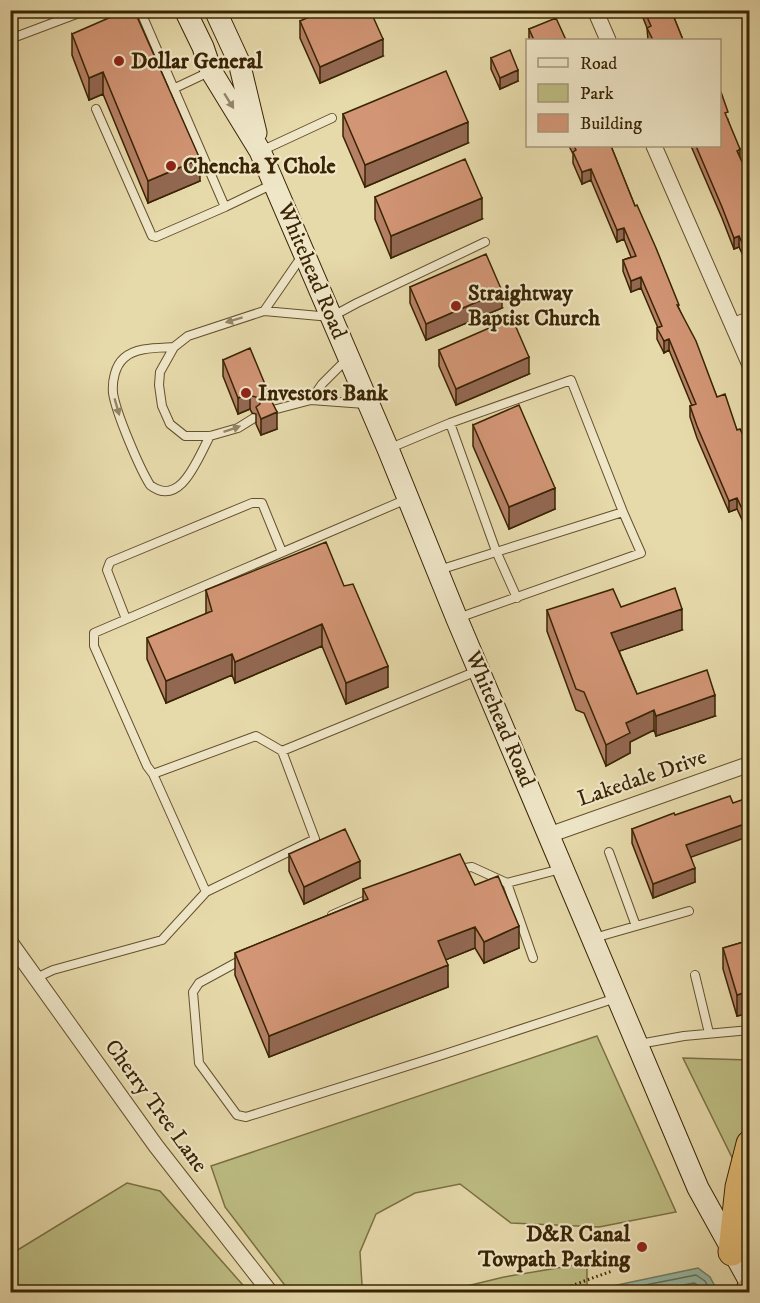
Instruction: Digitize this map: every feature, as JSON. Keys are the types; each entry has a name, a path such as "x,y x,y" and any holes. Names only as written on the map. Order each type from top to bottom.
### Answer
{"highway":[{"path":"744,1277 739,1187 750,1144"}],"main road":[{"name":"Whitehead Road","path":"185,10 203,47 211,71 260,152 388,449 457,619 698,1188 744,1277"},
{"name":"Whitehead Road","path":"215,10 239,62 260,152"}],"street":[{"path":"595,10 608,39"},
{"path":"654,147 750,365"},
{"path":"733,326 750,319"},
{"name":"Lakedale Drive","path":"549,835 750,764"},
{"name":"Cherry Tree Lane","path":"10,942 156,1146 270,1293"}],"lane":[{"path":"10,39 87,10"},
{"path":"140,10 225,207"},
{"path":"173,89 211,71"},
{"path":"96,109 149,234 152,236 156,237 274,184"},
{"path":"260,152 332,118"},
{"path":"254,418 238,428 210,436 185,436 170,424 162,406 159,385 160,372 174,347 188,336 264,311 331,317 485,242"},
{"path":"264,311 303,254"},
{"path":"174,347 148,348 129,354 119,364 113,382 113,393 119,414 150,484 158,490 168,492 180,486 187,480 210,436"},
{"path":"311,400 322,384 349,357"},
{"path":"388,449 450,423 571,380 641,553 457,619"},
{"path":"269,411 311,400 369,405"},
{"path":"450,423 496,551 517,598"},
{"path":"206,892 94,646 94,633 408,498"},
{"path":"126,619 107,570 110,562 252,503 262,503 282,552"},
{"path":"437,570 623,512"},
{"path":"282,751 479,671"},
{"path":"36,978 53,970 162,940 206,892 315,839 282,751 256,736 153,774"},
{"path":"609,852 636,926"},
{"path":"454,870 472,867 507,883 563,869"},
{"path":"507,883 533,958"},
{"path":"326,918 355,903 377,896"},
{"path":"593,939 689,911"},
{"path":"246,957 199,982 194,992 199,1062 237,1115 246,1117 617,997"},
{"path":"695,975 709,1034"},
{"path":"637,1045 750,1030"}],"path":[{"path":"554,1293 612,1271"}],"green space":[{"path":"597,1036 676,1212 599,1227 511,1223 460,1184 415,1193 376,1214 360,1252 362,1285 376,1292 290,1292 225,1207 211,1166"},
{"path":"683,1058 749,1060 749,1192"},
{"path":"127,1183 160,1191 249,1292 11,1292 11,1254"},
{"path":"587,1263 587,1291 584,1292 442,1292 504,1277"}],"water":[{"path":"698,1268 710,1277 718,1292 584,1292"}],"building":[{"path":"127,10 134,10 200,159 148,181 103,72 89,78 72,34"},
{"path":"325,10 370,10 383,39 320,67 300,21"},
{"path":"644,10 671,10 683,39 652,39 647,28 651,26"},
{"path":"556,18 566,39 534,39 529,29"},
{"path":"510,50 518,70 500,78 491,58"},
{"path":"446,71 468,122 365,165 343,114"},
{"path":"721,92 728,112 725,113 740,149 737,151 750,179 750,259 739,236 734,238 696,147 721,147"},
{"path":"574,147 611,147 635,206 637,205 656,248 679,305 677,305 696,341 717,397 725,394 737,430 740,429 750,451 747,453 750,459 750,526 737,498 729,501 690,406 696,404 669,339 664,341 657,328 662,326 641,277 631,281 623,260 636,256 624,228 617,230 591,169 582,172 573,152 576,150"},
{"path":"465,159 482,198 391,236 375,197"},
{"path":"486,254 502,291 426,324 410,287"},
{"path":"512,318 529,357 456,389 439,350"},
{"path":"250,348 267,389 263,392 263,397 271,400 277,412 261,419 256,407 260,404 259,398 250,393 238,398 223,360"},
{"path":"519,405 555,488 509,507 473,425"},
{"path":"326,542 344,586 353,584 388,666 346,683 322,624 235,662 232,654 166,681 147,638 212,611 206,590"},
{"path":"675,588 682,609 611,633 637,694 707,670 715,695 656,716 654,710 626,723 630,733 606,745 584,692 576,689 547,610 613,589 621,607"},
{"path":"730,796 733,803 750,797 750,822 686,845 695,868 653,884 632,829"},
{"path":"345,829 360,861 304,887 289,854"},
{"path":"460,854 475,885 498,876 519,926 484,942 475,927 438,941 448,965 269,1036 235,953 368,899 363,889"},
{"path":"750,940 750,991 737,995 723,948"}],"place":[{"name":"Dollar General","path":"119,61"},
{"name":"Chencha Y Chole","path":"171,166"},
{"name":"Straightway Baptist Church","path":"456,306"},
{"name":"Investors Bank","path":"246,393"},
{"name":"D&R Canal Towpath Parking","path":"642,1247"}]}
